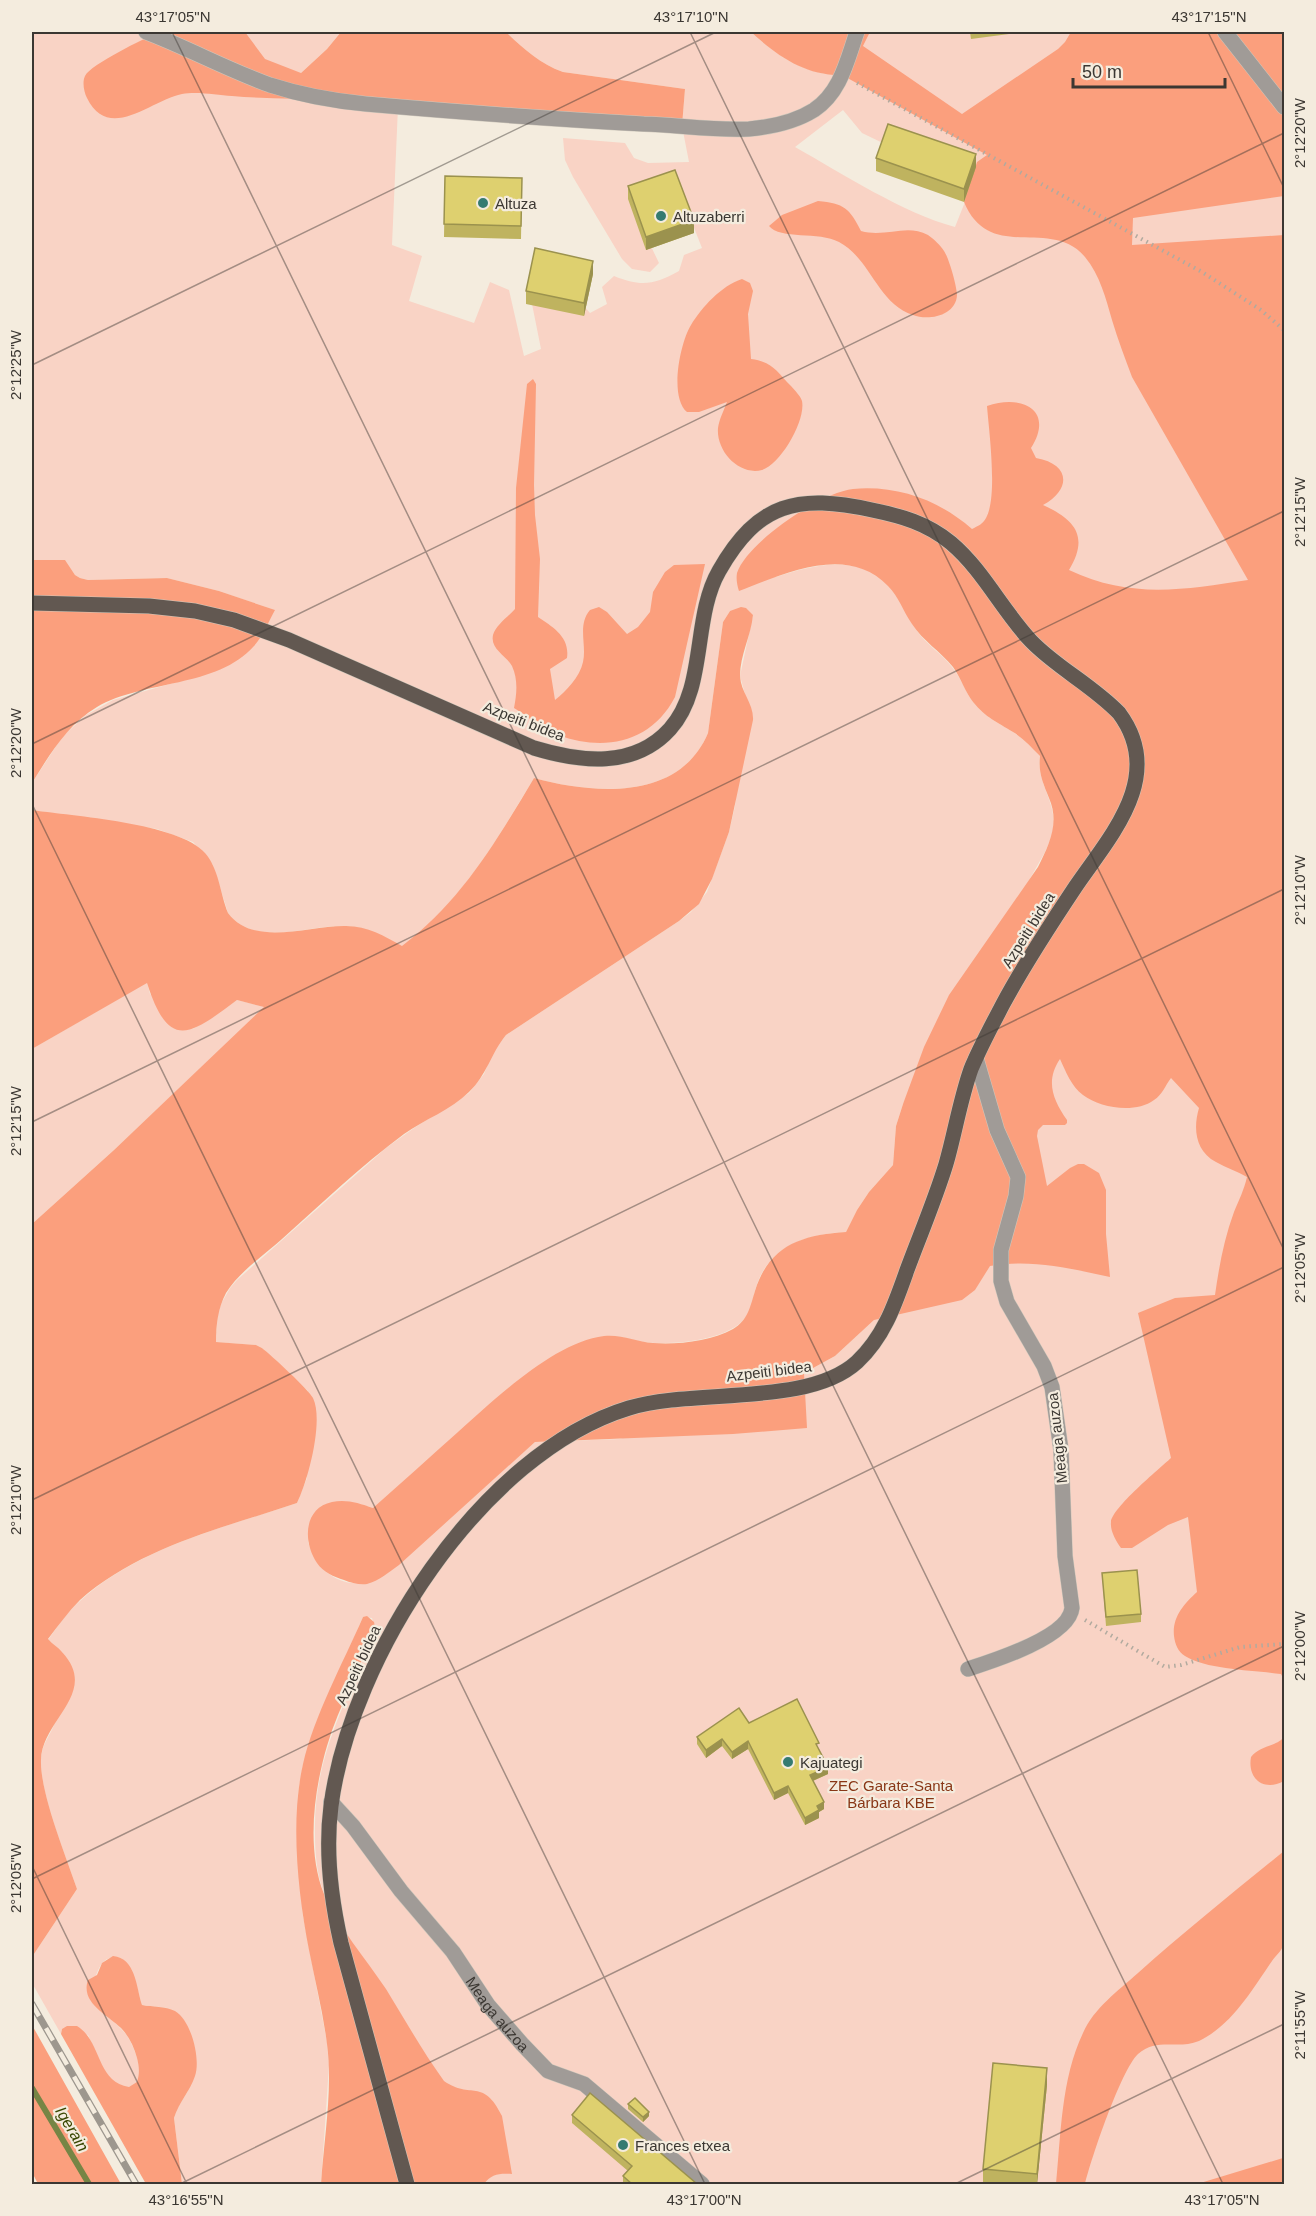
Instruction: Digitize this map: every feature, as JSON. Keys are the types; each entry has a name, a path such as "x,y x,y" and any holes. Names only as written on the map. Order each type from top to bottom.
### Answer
{"main road":[{"name":"Azpeiti bidea","path":"32,603 149,606 234,620 289,640 534,748 574,758 604,759 631,754 646,747 664,735 677,719 687,698 712,584 736,545 762,519 787,506 818,502 890,514 922,524 949,541 966,558 1036,645 1119,713 1134,739 1137,759 1134,788 1117,828 1032,954 976,1058 968,1078 939,1186 889,1319 869,1350 853,1366 842,1373 806,1387 674,1399 627,1408 596,1420 576,1431 523,1468 454,1539 426,1575 378,1661 351,1725 339,1763 331,1802 328,1840 335,1917 406,2184"}],"street":[{"path":"146,32 258,80 318,97 366,104 737,129 770,126 791,120 814,109 831,93 842,75 857,32"},
{"path":"1226,32 1284,107"},
{"name":"Meaga auzoa","path":"976,1058 997,1130 1018,1177 1016,1196 1001,1250 1000,1274 1007,1302 1044,1366 1052,1388 1061,1450 1065,1556 1071,1613"},
{"path":"968,1669 1037,1641 1062,1624 1071,1613"},
{"name":"Meaga auzoa","path":"331,1802 353,1826 400,1891 453,1952 488,2006 539,2063 555,2074 584,2084 702,2184"}],"path":[{"path":"842,75 1202,272 1261,310 1284,330"},
{"path":"1071,1613 1165,1667 1181,1665 1240,1647 1284,1644"}],"green space":[{"name":"ZEC Garate-Santa Bárbara KBE","path":"32,32 341,32 327,49 301,73 398,107 392,245 422,256 409,301 474,323 490,282 509,290 524,356 541,349 531,299 581,303 590,313 607,304 602,287 614,276 632,282 655,282 679,271 684,255 702,248 679,190 633,209 659,263 650,272 632,269 622,259 565,160 563,138 625,143 634,158 648,163 689,162 682,126 685,89 563,72 539,60 506,32 751,32 771,49 793,63 817,72 842,75 870,32 1284,32 1284,2184 411,2184 342,1926 322,1886 315,1849 316,1805 326,1753 375,1628 372,1618 363,1617 317,1721 303,1765 298,1793 297,1841 303,1916 327,2042 329,2065 321,2184 182,2184 174,2118 188,2091 167,2008 142,2005 132,1970 121,1958 113,1957 102,1964 95,1978 90,2000 121,2028 129,2039 139,2066 140,2074 135,2085 121,2086 111,2079 103,2068 88,2035 62,2029 61,2034 32,1983 32,1957 77,1889 54,1825 42,1774 43,1749 57,1715 63,1653 48,1640 75,1605 103,1582 128,1566 183,1541 297,1503 307,1478 308,1391 262,1348 256,1345 215,1342 221,1304 237,1280 386,1148 469,1093 484,1074 493,1051 506,1035 679,921 691,912 707,892 729,832 735,806 746,698 740,676 753,615 730,611 723,622 708,733 695,755 677,771 656,782 632,787 607,789 582,787 534,778 506,825 460,890 423,929 402,947 375,933 346,926 284,932 253,930 239,924 228,913 213,865 193,842 157,829 32,810 32,783 62,737 86,715 113,700 209,673 227,665 245,654 274,610 219,591 167,578 88,580 75,575 64,560 32,560","holes":["843,110 862,133 889,146 965,202 955,227 894,203 795,147","805,510 1157,777 874,1320 835,1356 804,1373 620,1439 535,1442 389,1572 376,1579 363,1582 351,1583 340,1580 330,1575 321,1566 308,1542 321,1506 347,1502 373,1508 619,1337 651,1343 678,1342 704,1339 728,1331 738,1325 748,1314 759,1279 774,1257 795,1243 819,1235 846,1232 869,1192 893,1165 896,1126 903,1104 1049,844 1054,820 1041,775 1040,756 1020,737 982,712 970,698 952,667 917,631 899,599 887,584 874,574 859,567 844,565 827,565 776,577 746,558 779,527"]},
{"path":"147,982 150,994 193,1029 237,1000 265,1007 32,1224 32,1049"}],"shaded area":[{"path":"158,32 245,32 265,59 301,73 327,49 341,32 506,32 539,60 563,72 685,89 682,126 420,106 200,93 182,94 119,118 107,117 96,111 85,93 85,76 97,65"},
{"path":"751,32 870,32 863,46 962,114 1058,49 1071,32 1284,32 1284,196 1133,218 1132,245 1284,235 1284,1680 1281,1674 1231,1669 1195,1661 1185,1656 1176,1645 1174,1629 1177,1617 1183,1606 1197,1592 1188,1517 1168,1525 1132,1548 1121,1548 1111,1525 1113,1516 1119,1508 1171,1458 1138,1313 1175,1298 1215,1295 1227,1232 1247,1177 1216,1162 1204,1152 1196,1131 1199,1108 1171,1078 1154,1100 1137,1107 1118,1108 1090,1100 1083,1095 1069,1078 1060,1059 1055,1067 1052,1083 1055,1098 1067,1123 1065,1125 1043,1125 1038,1130 1037,1136 1047,1186 1078,1164 1084,1164 1099,1173 1106,1190 1106,1234 1110,1277 1035,1264 990,1266 975,1290 962,1300 874,1320 835,1356 804,1373 807,1428 733,1434 535,1442 399,1565 371,1583 355,1584 329,1574 317,1563 309,1546 308,1527 315,1511 332,1502 342,1501 373,1508 507,1389 565,1349 604,1336 617,1336 653,1343 673,1343 705,1339 725,1333 738,1325 745,1317 761,1275 778,1253 802,1240 846,1232 869,1192 893,1165 896,1126 903,1104 924,1047 949,995 1038,867 1046,850 1052,834 1053,816 1042,777 1040,756 1020,737 982,712 970,698 953,667 916,630 888,586 872,573 854,566 835,564 795,571 739,591 737,573 755,547 787,520 805,509 823,499 853,489 886,489 901,492 946,510 972,529 978,526 986,518 992,495 987,406 1012,402 1031,408 1037,415 1039,424 1037,435 1031,448 1036,458 1047,461 1061,471 1063,478 1059,492 1043,505 1064,517 1076,531 1078,548 1069,570 1092,579 1135,589 1179,589 1248,580 1132,377 1102,287 1085,257 1071,245 1055,240 1004,236 989,231 975,220 964,202 977,162 987,155 842,75 816,72 793,63 771,49"},
{"path":"818,201 834,203 845,208 861,231 879,233 912,230 933,238 944,251 956,286 957,295 952,308 933,317 913,315 891,301 859,259 839,242 821,237 782,233 769,226 782,215"},
{"path":"742,279 750,283 753,291 748,314 751,359 764,362 774,368 802,401 800,419 784,451 769,466 753,471 737,465 725,453 721,445 718,428 727,402 699,412 687,412 678,395 677,383 680,356 691,325 713,298 734,282"},
{"path":"533,379 536,384 535,515 540,559 538,617 559,633 566,644 567,651 567,658 550,669 555,700 572,683 581,668 584,655 584,622 590,610 599,607 607,612 627,634 638,627 650,612 653,592 665,572 674,565 705,564 675,697 665,713 653,725 625,740 592,743 575,740 552,732 514,708 516,686 514,671 494,644 493,635 497,628 515,609 516,488 527,384"},
{"path":"32,560 65,560 75,575 88,580 167,578 219,591 275,610 257,642 239,660 200,677 115,698 86,714 60,741 32,783"},
{"path":"741,607 746,608 753,615 740,676 752,709 753,720 729,832 712,879 699,904 679,921 506,1035 469,1092 454,1104 404,1134 372,1159 245,1271 226,1293 218,1317 216,1342 256,1345 262,1348 313,1398 316,1408 316,1436 306,1481 297,1503 183,1541 129,1566 80,1600 48,1639 62,1652 72,1667 75,1680 66,1706 44,1745 41,1760 49,1807 77,1889 32,1957 32,1224 114,1150 264,1007 237,1000 206,1022 193,1028 182,1030 172,1028 155,1005 147,983 32,1049 32,810 124,822 173,834 192,843 210,859 228,913 239,924 252,930 283,932 354,926 376,932 402,946 423,929 460,890 492,847 534,778 582,787 607,789 632,787 656,782 677,771 695,755 708,733 723,622 730,611"},
{"path":"367,1616 374,1622 375,1627 332,1731 322,1763 314,1820 318,1877 337,1919 386,1989 444,2081 489,2097 502,2116 512,2174 496,2175 484,2184 321,2184 329,2096 329,2061 302,1905 297,1857 297,1809 303,1764 314,1727 363,1617"},
{"path":"1284,1737 1284,1781 1270,1785 1258,1781 1252,1772 1251,1757 1259,1750 1277,1743"},
{"path":"1284,1851 1286,1921 1284,1945 1281,1950 1240,2006 1222,2026 1211,2034 1191,2043 1153,2046 1138,2054 1131,2063 1115,2096 1085,2184 1056,2184 1063,2107 1070,2069 1083,2033 1093,2016 1107,2000 1156,1957"},
{"path":"113,1956 121,1958 131,1968 142,2005 163,2007 181,2016 190,2031 196,2050 195,2076 174,2118 182,2184 146,2184 61,2034 62,2029 67,2026 77,2026 91,2041 110,2077 118,2084 129,2087 137,2082 138,2064 129,2038 91,2002 88,1995 88,1980 97,1975 102,1963"},
{"path":"32,2025 121,2184 38,2184 32,2172"},
{"path":"1283,2158 1284,2184 1197,2184"}],"building":[{"path":"888,124 976,154 964,189 876,158"},
{"name":"Altuzaberri","path":"675,170 694,220 646,237 628,186"},
{"name":"Altuza","path":"445,176 522,178 521,226 444,224"},
{"path":"535,248 593,261 584,303 526,291"},
{"path":"1137,1570 1141,1614 1106,1617 1102,1573"},
{"path":"797,1699 828,1767 810,1775 824,1802 817,1806 819,1810 805,1818 788,1786 774,1793 748,1741 732,1752 722,1739 706,1750 697,1737 739,1708 749,1723"},
{"path":"993,2063 1047,2068 1037,2174 983,2169"},
{"name":"Frances etxea","path":"590,2093 696,2183 705,2184 632,2184 623,2176 632,2166 572,2115"},
{"path":"635,2098 649,2112 643,2117 628,2104"}],"waterway":[{"name":"Igerain","path":"32,2088 89,2184"}],"railway":[{"path":"32,2004 136,2184"}],"place":[{"name":"Altuza","path":"483,203"},
{"name":"Altuzaberri","path":"661,216"},
{"name":"Kajuategi","path":"788,1762"},
{"name":"Frances etxea","path":"623,2145"}]}
